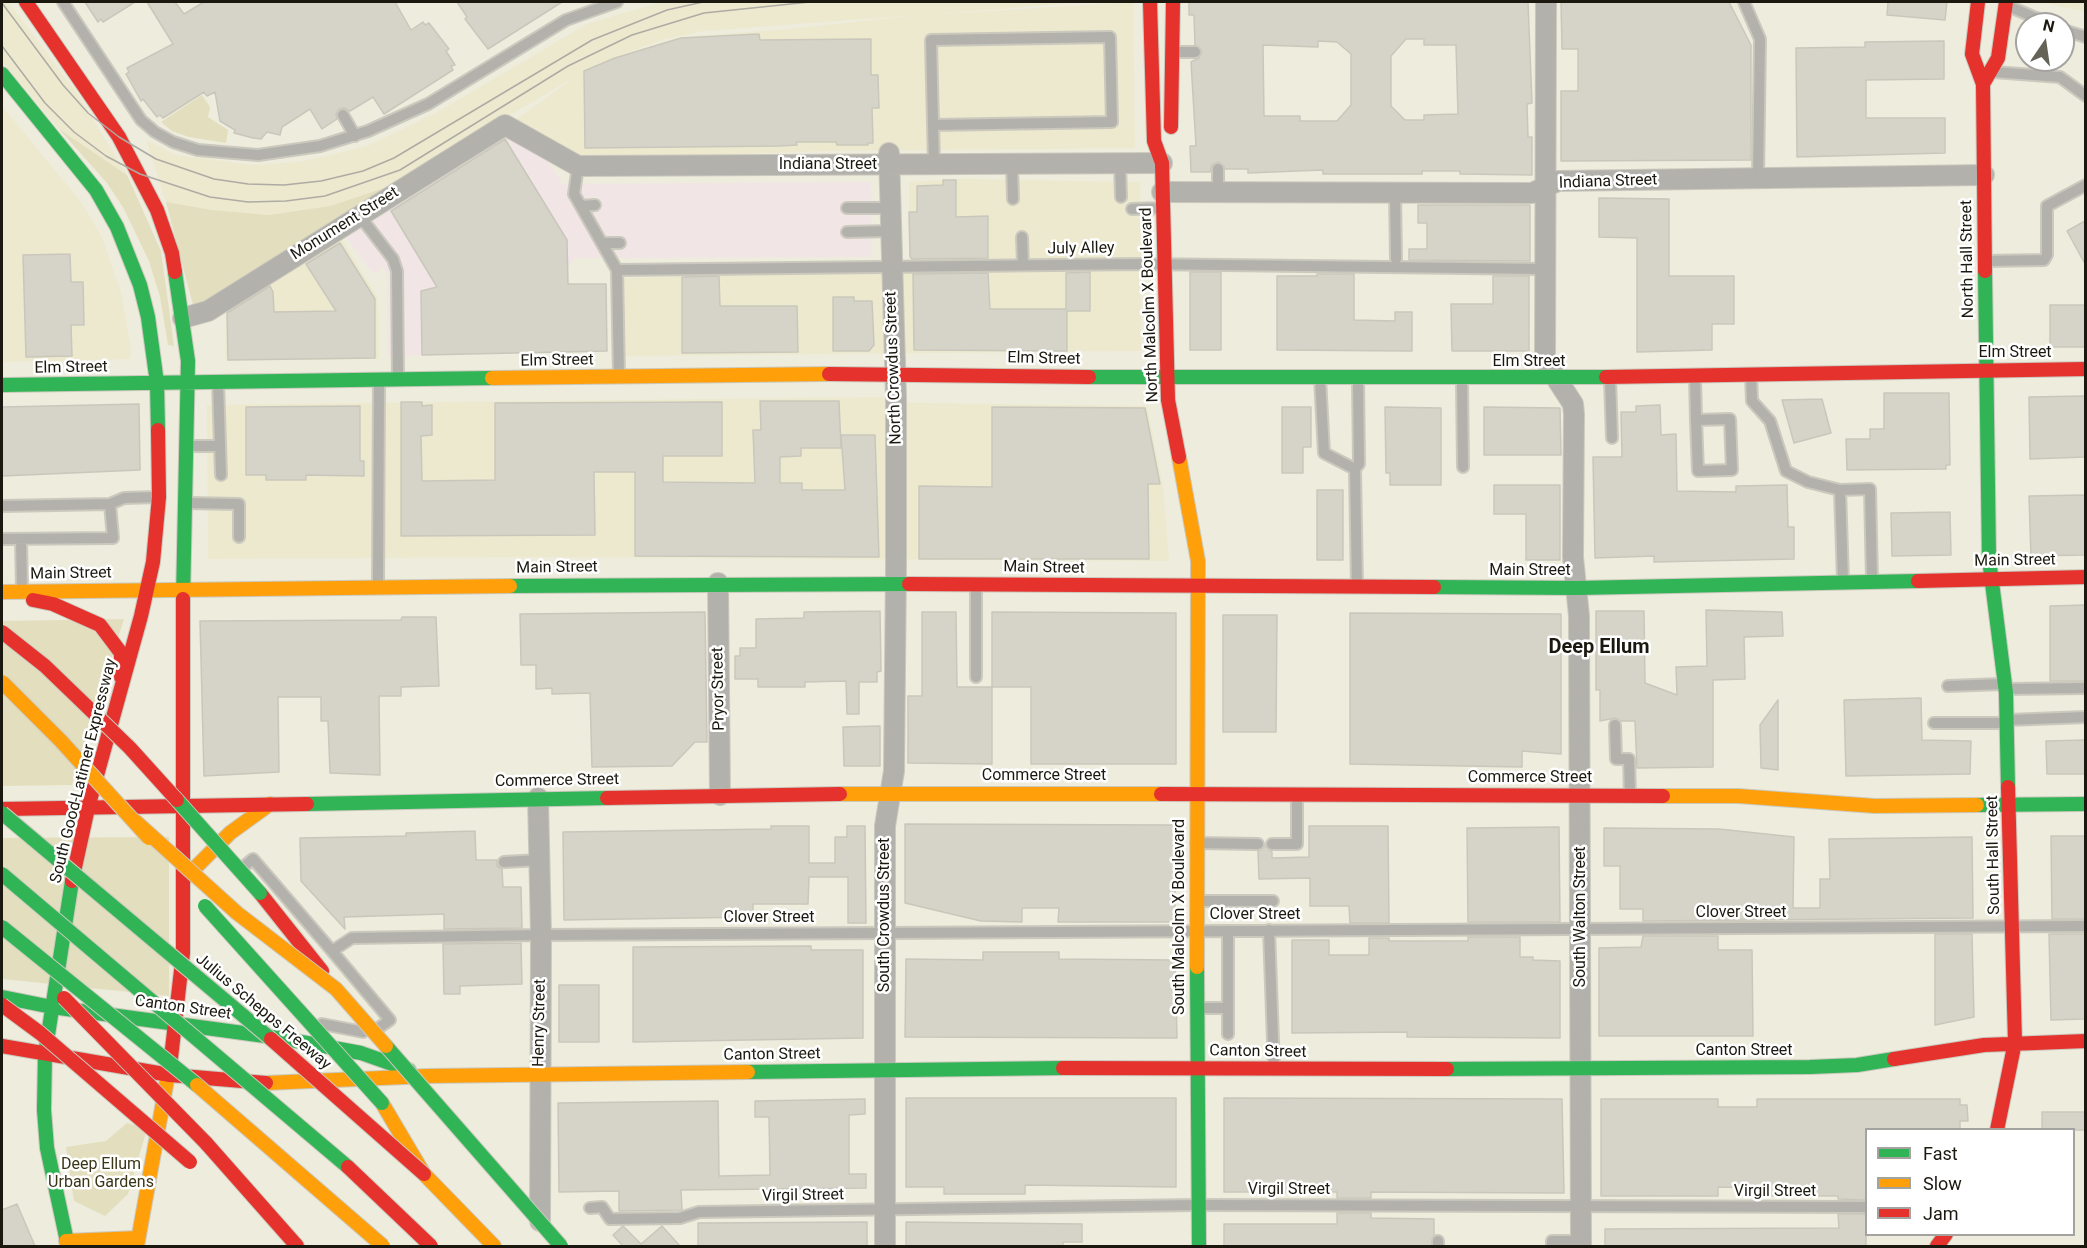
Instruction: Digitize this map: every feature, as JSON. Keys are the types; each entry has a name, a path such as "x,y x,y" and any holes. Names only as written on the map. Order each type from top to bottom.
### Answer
{"main road":[{"path":"26,2 75,70 140,174 157,210 171,253 183,318 189,383 183,588 185,806 183,953 170,1075 137,1242 67,1244"},
{"name":"North Malcolm X Boulevard","path":"1150,2 1154,141 1162,163 1168,400 1198,561 1198,586"},
{"name":"North Malcolm X Boulevard","path":"1162,163 1171,142 1173,2"},
{"name":"North Hall Street","path":"1978,2 1972,54 1983,84 1991,578"},
{"path":"1983,84 1998,58 2005,3"},
{"path":"1152,52 1174,52"},
{"name":"South Good-Latimer Expressway","path":"2,74 96,190 117,227 140,285 148,318 157,383 159,497 155,545 147,589 118,704 88,808 65,915 45,1054 44,1110 47,1148 67,1244"},
{"name":"Elm Street","path":"2,385 894,373 1167,377 1556,378 2085,369"},
{"name":"Main Street","path":"2,593 183,588 718,583 1577,588 2085,577"},
{"name":"South Hall Street","path":"1991,578 2005,686 2007,722 2015,1042 1997,1128"},
{"name":"South Malcolm X Boulevard","path":"1198,586 1196,792 1198,1246"},
{"path":"2,593 53,604 100,625 121,653 118,704"},
{"path":"2,632 45,666 130,748 260,893 336,989 561,1246"},
{"path":"2,682 135,821 237,913 336,989"},
{"name":"Commerce Street","path":"2,811 538,798 891,793 1196,792 1630,795 1738,796 1875,806 2085,804"},
{"path":"184,879 230,833 270,804"},
{"name":"Julius Schepps Freeway","path":"2,811 310,1072 424,1174 494,1246"},
{"path":"135,821 221,926 382,1103 424,1174"},
{"path":"2,874 298,1123 368,1185 431,1246"},
{"path":"2,929 206,1143 297,1246"},
{"path":"2,929 68,978 244,1124 383,1246"},
{"path":"183,953 196,982 210,1001 233,1020 280,1038"},
{"name":"Canton Street","path":"2,997 52,1007 280,1038 362,1053 428,1076"},
{"path":"2,1005 49,1040 198,1169"},
{"name":"Canton Street","path":"2,1046 170,1075 251,1083 428,1076 885,1070 1198,1068 1274,1070 1857,1065 1984,1044 2085,1041"},
{"path":"160,1131 251,1083"},
{"path":"241,1204 292,1246"}],"street":[{"name":"South Walton Street","path":"1546,2 1545,361 1573,404 1574,414 1573,557 1577,588 1580,795 1581,1244"},
{"name":"Monument Street","path":"183,318 208,311 505,125"},
{"name":"Indiana Street","path":"505,125 578,166 889,159 934,164 1162,163"},
{"name":"North Crowdus Street","path":"889,159 896,584"},
{"name":"Indiana Street","path":"1163,200 1218,192 1532,193 1558,181 1984,175"},
{"name":"Pryor Street","path":"718,583 720,795"},
{"name":"South Crowdus Street","path":"885,1246 885,826 894,766 896,584"},
{"name":"Henry Street","path":"538,798 541,935 539,1209 542,1233 549,1246"}],"lane":[{"path":"63,2 141,120 173,142 198,150 258,155 290,153 355,136 428,104 566,20 603,3 617,2"},
{"path":"1744,2 1760,39 1758,179"},
{"path":"2005,3 2024,12"},
{"path":"933,125 1112,122 1110,37 931,40 933,125 934,164"},
{"path":"1174,52 1195,52"},
{"path":"1992,72 2060,77 2085,96"},
{"path":"344,115 355,136"},
{"path":"1012,164 1013,199"},
{"path":"1120,164 1121,197"},
{"path":"578,166 574,194 617,270 619,376"},
{"path":"1218,169 1218,192"},
{"path":"1985,261 2044,260 2047,255 2048,206 2085,185"},
{"path":"1395,193 1396,259"},
{"path":"1132,209 1163,200"},
{"path":"581,206 595,206"},
{"path":"847,208 890,208"},
{"path":"359,215 393,259 398,271 398,380"},
{"path":"847,232 890,231"},
{"path":"1022,237 1023,265"},
{"path":"603,243 620,243"},
{"name":"July Alley","path":"617,270 1023,265 1545,269"},
{"path":"1751,375 1752,400 1770,421 1786,471 1808,482 1840,490 1870,489 1872,581"},
{"path":"1695,376 1696,420 1698,471 1732,470 1730,419 1696,420"},
{"path":"1610,377 1612,438"},
{"path":"1320,378 1324,453 1355,469"},
{"path":"1358,378 1359,464 1355,469 1358,587"},
{"path":"1462,378 1463,467"},
{"path":"378,587 379,381"},
{"path":"218,382 221,475"},
{"path":"188,446 220,446"},
{"path":"1840,490 1843,582"},
{"path":"2,507 110,504 124,498 159,497"},
{"path":"187,502 239,504 239,537"},
{"path":"2,539 113,538 110,504"},
{"path":"21,539 22,591"},
{"path":"976,584 976,677"},
{"path":"1948,686 2085,688"},
{"path":"1934,723 2007,722 2085,717"},
{"path":"1616,725 1616,759 1629,759 1630,795"},
{"path":"1272,844 1297,844 1297,793"},
{"path":"1196,843 1258,844"},
{"path":"253,859 332,951 390,1020 370,1034 315,1023 234,958 221,909 226,882 253,859"},
{"path":"504,862 539,860"},
{"path":"1197,902 1273,901"},
{"name":"Clover Street","path":"332,951 352,938 541,935 2085,926"},
{"path":"1269,930 1274,1070"},
{"path":"1228,931 1228,1035"},
{"path":"1197,1008 1228,1008"},
{"name":"Virgil Street","path":"590,1208 602,1207 610,1219 680,1218 699,1212 1198,1205 1865,1207"},
{"path":"1552,1246 1552,1241 1581,1244"}],"shaded area":[{"path":"2,2 8,2 77,93 127,175 59,129 2,61"},
{"path":"661,2 1084,2 927,15 1133,2 1135,148 826,151 578,160 513,122 575,77 387,187 330,206 269,215 212,210 166,202 146,140 176,155 252,165 300,162 367,146 436,113 587,24","holes":["917,15 791,29 680,37 617,56 665,39 703,31"]},
{"path":"2041,2 2085,2 2085,12"},
{"path":"2,106 81,202 102,237 121,293 131,348 130,359 2,362"},
{"path":"504,134 547,158 562,184 871,182 872,257 575,258 563,274 558,352 387,356 387,273 383,267 373,274 343,232"},
{"path":"962,179 1140,182 1141,351 624,356 622,278 909,270 909,182"},
{"path":"339,235 378,298 379,359 225,361 227,309"},
{"path":"882,397 915,403 1147,406 1163,486 1169,561 532,557 208,559 207,405"}],"green space":[{"path":"202,95 210,107 208,117 228,130 226,143 189,137 172,131 161,122"},
{"path":"59,129 127,175 161,251 174,346 168,345 160,297 149,261 124,209 107,183"},
{"path":"387,187 214,302 193,305 166,202 212,210 269,215 330,206"},
{"path":"124,619 72,785 2,786 2,621"},
{"path":"169,837 169,996 2,979 2,838"},
{"name":"Deep Ellum Urban Gardens","path":"127,1123 147,1129 128,1194 105,1216 74,1201 66,1147 106,1141"}],"building":[{"path":"85,2 135,2 103,22 101,19 98,22"},
{"path":"147,2 175,2 184,14 204,2 395,2 411,30 423,22 425,25 429,23 449,49 446,51 455,65 451,66 453,70 384,114 373,97 350,111 344,108 339,109 336,114 337,119 322,129 310,109 282,127 280,135 267,132 261,139 253,138 234,133 235,130 220,121 215,92 207,96 204,92 163,118 160,115 157,117 143,99 141,101 126,74 129,72 127,68 173,44"},
{"path":"457,2 562,2 488,49 465,19 467,17"},
{"path":"1189,2 1528,2 1532,103 1527,104 1528,137 1532,137 1532,175 1460,174 1460,171 1422,171 1422,174 1323,174 1323,170 1248,173 1248,169 1225,169 1219,162 1212,165 1210,172 1191,172 1190,146 1196,146 1191,62 1199,58 1202,51 1195,45 1194,15 1189,15","holes":["1406,39 1424,39 1424,45 1456,45 1458,114 1424,115 1424,120 1405,120 1391,106 1391,56","1318,41 1337,42 1351,54 1351,105 1337,121 1300,121 1300,116 1264,116 1263,45 1318,47"]},
{"path":"1561,2 1729,2 1751,45 1751,160 1561,161 1561,91 1578,91 1578,49 1562,49"},
{"path":"1888,2 1947,2 1945,20 1887,15"},
{"path":"759,34 760,40 871,39 871,75 878,75 879,108 872,108 873,143 837,145 836,142 796,142 797,145 780,146 585,148 584,71 615,58 681,38"},
{"path":"1944,41 1944,79 1866,80 1866,118 1945,118 1945,153 1797,157 1796,48 1865,47 1865,42"},
{"path":"505,139 567,240 568,284 606,284 607,351 422,355 421,291 437,287 391,211"},
{"path":"943,180 956,180 956,217 988,216 988,258 912,259 910,256 909,212 917,212 917,186 943,185"},
{"path":"1599,198 1669,199 1669,276 1734,276 1734,324 1712,324 1712,350 1637,352 1637,238 1599,237"},
{"path":"1418,205 1530,205 1530,261 1409,260 1409,249 1427,249 1427,223 1418,223"},
{"path":"2085,221 2085,264 2067,231"},
{"path":"340,243 375,299 375,358 228,360 227,313 270,286 273,292 274,312 336,311 306,264"},
{"path":"70,254 71,282 83,282 84,325 71,325 72,356 26,357 23,255"},
{"path":"1090,272 1090,311 1067,311 1067,351 914,350 913,274 988,273 990,309 1066,309 1066,273"},
{"path":"1190,272 1221,272 1221,350 1190,350"},
{"path":"1317,274 1354,274 1354,320 1395,321 1395,312 1412,312 1412,351 1277,350 1277,276 1317,276"},
{"path":"719,276 720,306 797,306 798,352 682,353 682,277"},
{"path":"1493,276 1529,276 1529,351 1452,351 1451,304 1493,304"},
{"path":"833,297 854,297 854,301 872,301 874,345 869,351 833,351"},
{"path":"2050,305 2085,305 2085,347 2050,347"},
{"path":"1884,393 1949,393 1950,465 1946,465 1946,469 1847,470 1846,439 1870,439 1870,429 1884,429"},
{"path":"2085,396 2085,457 2030,459 2029,397"},
{"path":"1822,399 1831,433 1794,443 1782,400"},
{"path":"760,401 839,401 841,448 801,448 801,456 780,457 780,483 802,483 802,490 845,490 841,435 875,435 879,557 635,556 635,472 594,472 595,535 401,536 401,402 422,402 422,406 432,405 432,435 421,436 422,481 495,480 495,403 722,402 722,456 663,456 663,482 755,483 753,430 761,430"},
{"path":"139,404 140,470 2,476 2,407"},
{"path":"1660,405 1661,435 1676,434 1677,491 1736,492 1736,486 1787,485 1788,527 1794,527 1794,559 1654,562 1654,556 1595,558 1593,457 1622,457 1621,412 1636,412 1636,406"},
{"path":"360,406 360,461 364,461 364,476 306,475 306,480 266,480 266,475 246,475 246,407"},
{"path":"992,407 1145,408 1160,484 1148,484 1149,559 919,559 919,486 992,487"},
{"path":"1282,407 1311,407 1311,447 1303,447 1303,473 1282,473"},
{"path":"1385,407 1441,408 1441,485 1390,485 1390,473 1386,473"},
{"path":"1484,407 1560,408 1561,455 1484,455"},
{"path":"1494,485 1560,485 1560,560 1526,560 1526,514 1494,514"},
{"path":"1317,490 1343,490 1343,560 1317,560"},
{"path":"2085,495 2085,555 2031,556 2029,496"},
{"path":"1950,512 1951,555 1892,556 1891,513"},
{"path":"2085,605 2085,681 2050,681 2050,606"},
{"path":"1706,610 1782,612 1783,636 1744,637 1745,679 1713,680 1713,767 1637,768 1635,721 1621,721 1615,718 1600,721 1600,690 1596,690 1596,611 1644,611 1645,683 1677,695 1676,667 1707,666"},
{"path":"880,611 881,671 877,672 877,682 859,682 859,714 847,714 846,681 805,682 805,687 758,687 758,679 735,679 735,656 740,656 740,648 756,648 756,619 804,618 804,612"},
{"path":"705,612 707,742 695,742 672,766 592,767 590,693 552,694 552,688 536,689 536,665 521,665 520,614"},
{"path":"922,612 956,612 957,687 992,687 992,764 908,763 908,696 922,696"},
{"path":"992,612 1176,613 1176,764 1031,764 1031,687 992,687"},
{"path":"1350,613 1561,614 1561,754 1522,751 1522,767 1350,764"},
{"path":"1223,615 1277,615 1276,732 1223,732"},
{"path":"402,617 436,617 439,686 401,687 401,696 379,696 380,775 330,773 328,721 321,721 321,697 278,697 279,772 204,776 200,621 401,620"},
{"path":"1921,698 1922,740 1971,741 1970,774 1846,776 1844,700"},
{"path":"1778,700 1778,770 1761,768 1760,725"},
{"path":"880,726 880,766 844,766 843,727"},
{"path":"2085,740 2085,774 2047,774 2046,741"},
{"path":"905,824 1175,825 1175,922 1058,922 1059,908 1022,908 1022,922 981,921 905,903"},
{"path":"771,826 809,826 809,863 835,863 835,837 847,837 847,826 865,826 866,923 848,923 848,877 809,877 808,904 753,904 753,917 564,920 563,832 771,829"},
{"path":"1309,826 1388,826 1389,923 1350,923 1349,906 1310,906 1310,878 1259,879 1258,851 1265,846 1272,852 1272,858 1309,857"},
{"path":"1559,827 1560,922 1468,922 1467,828"},
{"path":"1604,828 1719,829 1794,837 1793,908 1820,908 1820,879 1830,879 1829,839 1972,837 1973,918 1643,921 1643,909 1620,909 1620,866 1604,866"},
{"path":"475,831 476,860 497,860 497,866 502,869 503,887 521,887 522,928 444,929 444,914 344,917 345,929 301,881 300,838 406,836 406,833"},
{"path":"2051,836 2085,836 2085,919 2052,919"},
{"path":"1935,934 1972,934 1974,1017 1935,1025"},
{"path":"2049,934 2085,934 2085,1019 2051,1020"},
{"path":"1643,936 1718,936 1718,950 1752,950 1753,1036 1599,1036 1599,948 1641,947"},
{"path":"1468,937 1520,937 1520,957 1560,961 1560,1038 1407,1037 1407,1032 1292,1033 1292,940 1329,940 1329,955 1369,955 1369,938 1389,938 1389,941 1468,941"},
{"path":"521,943 522,984 460,986 460,994 444,994 443,944"},
{"path":"811,946 811,950 863,950 863,1038 633,1042 633,947"},
{"path":"983,952 1059,952 1059,959 1175,960 1177,1038 905,1037 906,959 983,960"},
{"path":"559,985 599,985 599,1042 559,1042"},
{"path":"906,1098 1176,1098 1176,1187 1025,1185 1025,1194 944,1194 944,1187 906,1187"},
{"path":"1224,1098 1562,1099 1564,1193 1371,1192 1371,1198 1337,1198 1337,1192 1224,1192"},
{"path":"865,1099 865,1114 849,1115 849,1174 866,1174 866,1188 681,1190 682,1210 619,1211 619,1191 559,1192 558,1103 718,1101 719,1176 770,1175 769,1117 755,1117 755,1101"},
{"path":"1601,1099 1718,1099 1718,1107 1757,1107 1757,1099 1960,1099 1960,1105 1967,1105 1968,1121 1960,1121 1960,1128 1865,1128 1865,1200 1838,1199 1838,1196 1757,1196 1757,1188 1718,1187 1718,1196 1601,1196"},
{"path":"2042,1112 2085,1112 2085,1130 2042,1128"},
{"path":"17,1204 35,1246 2,1246 2,1210"},
{"path":"1337,1213 1371,1213 1371,1218 1434,1219 1431,1246 1224,1246 1224,1224 1337,1224"},
{"path":"1838,1214 1865,1214 1866,1246 1605,1246 1605,1229 1839,1228"},
{"path":"867,1222 867,1246 698,1246 698,1223"},
{"path":"906,1222 1082,1224 1082,1242 1063,1242 1063,1246 906,1246"},
{"path":"623,1226 641,1244 662,1226 680,1246 623,1246 613,1235"}],"tram line":[{"path":"2,3 63,85 88,113 119,137 156,159 214,179 248,184 284,185 321,181 363,171 394,158 592,40 667,10 703,2"},
{"path":"2,46 45,103 74,132 106,156 140,174 210,197 248,202 286,201 325,196 400,170 568,66 632,35 704,13 810,2"}],"traffic: fast":[{"path":"2,74 96,190 117,227 140,285 148,317 157,383 158,430"},
{"path":"1985,271 1989,559 2006,693 2008,787"},
{"path":"175,272 188,361 183,599"},
{"path":"1089,377 1606,377"},
{"path":"2,385 492,378"},
{"path":"1434,587 1577,588 1918,581"},
{"path":"510,586 909,584"},
{"path":"307,804 607,798"},
{"path":"177,800 260,893"},
{"path":"1977,805 2086,804"},
{"path":"2,813 271,1039"},
{"path":"2,874 348,1167"},
{"path":"68,1246 47,1148 44,1110 45,1054 72,881"},
{"path":"205,906 382,1103"},
{"path":"2,927 197,1085"},
{"path":"1197,967 1199,1246"},
{"path":"2,997 52,1007 280,1038 361,1053 409,1070"},
{"path":"386,1046 561,1246"},
{"path":"1447,1069 1810,1067 1857,1065 1894,1059"},
{"path":"748,1072 1063,1068"}],"traffic: slow":[{"path":"492,378 829,374"},
{"path":"1179,457 1198,561 1197,967"},
{"path":"2,592 510,586"},
{"path":"2,682 61,741 149,838"},
{"path":"840,794 1161,794"},
{"path":"1663,796 1738,796 1875,806 1977,805"},
{"path":"184,879 230,833 270,804"},
{"path":"135,821 237,913 336,989 386,1046"},
{"path":"137,1246 171,1058"},
{"path":"266,1083 428,1076 748,1072"},
{"path":"197,1085 383,1246"},
{"path":"382,1103 424,1174 494,1246"},
{"path":"66,1241 138,1238"}],"traffic: jam":[{"path":"26,2 119,137 157,210 172,253 175,272"},
{"path":"1150,2 1154,141 1162,163 1168,400 1179,457"},
{"path":"1171,127 1173,2"},
{"path":"1978,2 1972,54 1983,84 1985,271"},
{"path":"1983,84 1998,58 2006,2"},
{"path":"1606,377 2086,369"},
{"path":"829,374 1089,377"},
{"path":"72,881 88,808 141,616 153,562 159,497 158,430"},
{"path":"1918,581 2086,577"},
{"path":"909,584 1434,587"},
{"path":"171,1058 183,953 183,599"},
{"path":"33,600 53,604 100,625 121,653 121,677"},
{"path":"2,632 45,666 130,748 177,800"},
{"path":"1997,1128 2015,1042 2008,787"},
{"path":"607,798 840,794"},
{"path":"1161,794 1663,796"},
{"path":"2,809 307,804"},
{"path":"260,893 322,971"},
{"path":"64,998 206,1143"},
{"path":"2,1005 40,1033 190,1162"},
{"path":"271,1039 424,1174"},
{"path":"1894,1059 1984,1045 2086,1041"},
{"path":"2,1046 170,1075 266,1083"},
{"path":"1063,1068 1447,1069"},
{"path":"206,1143 297,1246"},
{"path":"348,1167 431,1246"},
{"path":"1937,1246 1944,1236"}],"district":[{"name":"Deep Ellum","path":"1599,648"}]}
